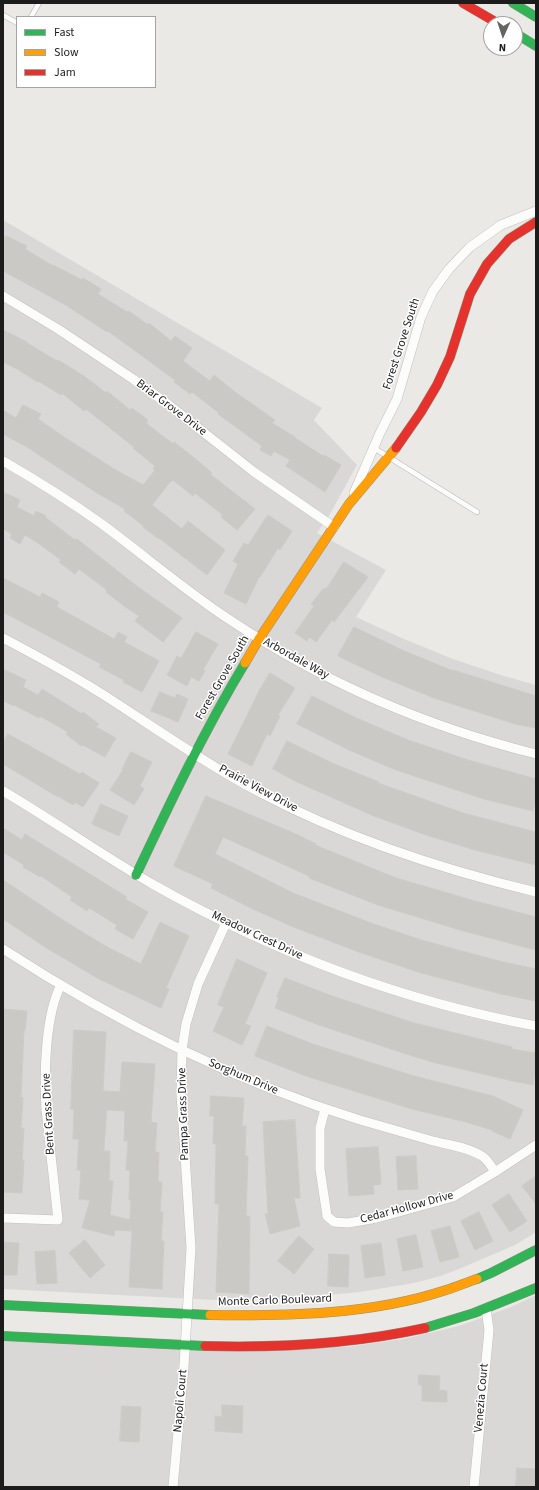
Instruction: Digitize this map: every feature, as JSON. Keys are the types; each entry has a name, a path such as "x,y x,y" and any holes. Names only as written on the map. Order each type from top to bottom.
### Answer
{"main road":[{"path":"463,3 485,16"},
{"path":"513,3 536,17"},
{"path":"523,38 536,46"},
{"name":"Forest Grove South","path":"136,875 194,754 224,698 259,639 349,504 389,456 421,412 438,385 450,357 470,294 487,264 509,239 536,222"},
{"name":"Monte Carlo Boulevard","path":"3,1305 247,1316 334,1311 394,1303 433,1294 476,1280 536,1250"},
{"path":"3,1336 185,1345 292,1345 372,1337 432,1326 486,1309 536,1288"}],"street":[{"name":"Forest Grove South","path":"349,504 397,399 421,317 434,291 449,270 470,247 501,225 536,211"},
{"name":"Briar Grove Drive","path":"3,296 58,329 133,379 169,405 254,472 334,527"},
{"name":"Arbordale Way","path":"3,461 66,499 111,531 189,592 259,639 344,685 381,702 468,734 536,754"},
{"name":"Prairie View Drive","path":"3,638 99,692 194,754 258,792 334,828 412,858 488,881 536,892"},
{"name":"Meadow Crest Drive","path":"3,791 39,812 136,875 226,923 305,958 369,982 452,1008 536,1026"},
{"name":"Pampa Grass Drive","path":"187,1314 191,1248 181,1094 182,1050 186,1024 198,984 226,923"},
{"name":"Sorghum Drive","path":"3,949 61,985 116,1016 182,1050 241,1077 325,1109 414,1136 475,1152 486,1160 495,1172"},
{"name":"Bent Grass Drive","path":"3,1218 58,1220 45,1090 46,1058 52,1009 61,985"},
{"name":"Cedar Hollow Drive","path":"325,1109 320,1128 320,1169 327,1216 334,1222 348,1223 377,1218 453,1197 536,1145"},
{"name":"Venezia Court","path":"474,1487 489,1330 486,1309"},
{"name":"Napoli Court","path":"173,1487 187,1314"}],"lane":[{"path":"32,16 39,3"},
{"path":"3,15 16,22"},
{"path":"374,448 478,512"}],"shaded area":[{"path":"3,220 322,408 314,420 357,465 330,514 317,533 386,570 356,617 453,659 536,685 536,1232 515,1245 441,1276 414,1283 360,1292 296,1298 215,1300 3,1289"},
{"path":"536,1295 536,1487 3,1487 3,1341 346,1347 404,1339 459,1326 511,1307"}],"building":[{"path":"6,236 27,246 25,249 53,266 82,280 83,278 101,289 98,294 127,312 129,311 148,325 149,323 171,341 175,336 192,348 183,361 210,381 214,375 235,392 275,420 272,423 323,456 324,455 341,465 325,492 286,466 290,460 274,451 271,456 260,450 262,446 218,414 219,413 192,392 190,394 174,382 175,380 108,331 107,332 64,304 3,271 3,242"},
{"path":"3,330 27,342 57,361 58,360 84,376 106,393 107,391 130,410 132,408 148,420 146,423 173,444 174,442 192,456 212,473 210,474 255,509 237,530 221,517 223,515 195,493 193,496 173,480 152,505 182,529 188,521 225,550 207,575 143,527 144,526 124,511 125,509 97,493 27,447 3,434 3,410 16,418 23,405 41,414 38,419 64,437 114,469 143,485 155,470 153,469 155,466 133,448 134,447 86,409 84,411 62,393 61,395 3,362"},
{"path":"3,492 20,500 17,507 34,516 36,511 46,516 45,517 75,540 77,539 138,587 182,618 163,642 135,621 139,616 106,592 107,590 79,569 75,574 59,562 61,560 25,535 20,544 10,538 12,534 3,529"},
{"path":"268,515 292,531 280,550 278,548 259,577 246,604 224,593 238,564 233,561 244,543 248,545"},
{"path":"344,562 368,577 334,622 332,620 316,642 309,637 307,641 295,633 314,606 311,604 324,588 326,589"},
{"path":"3,578 40,597 42,593 59,602 57,607 114,639 118,632 127,637 124,642 159,661 142,692 123,682 124,680 99,667 101,664 3,612"},
{"path":"354,627 402,650 453,671 536,696 536,728 515,724 434,698 382,677 338,656"},
{"path":"196,632 218,644 203,670 205,671 199,681 191,677 187,686 167,675 177,656 181,658"},
{"path":"3,669 26,680 23,687 38,695 42,689 82,714 83,712 99,724 96,727 116,738 105,757 83,745 81,746 66,734 68,732 40,716 39,718 3,701"},
{"path":"270,673 295,688 278,715 280,716 270,736 267,734 252,766 228,754 259,691"},
{"path":"160,692 175,698 177,694 188,699 178,722 151,711"},
{"path":"312,696 354,717 408,740 468,760 536,779 536,799 533,811 484,799 396,770 349,750 297,724"},
{"path":"8,734 80,774 82,772 99,783 83,807 75,802 73,805 58,797 3,764 3,744"},
{"path":"287,741 332,763 379,782 378,783 463,813 536,832 536,865 475,850 426,835 374,816 297,782 273,769"},
{"path":"131,752 152,762 140,786 144,789 134,805 110,790 123,770"},
{"path":"206,796 298,835 316,844 315,845 396,878 536,917 536,950 460,930 378,905 309,878 309,876 223,837 215,854 293,893 371,923 421,940 499,961 536,969 536,1001 501,994 418,972 356,951 291,926 255,910 211,888 213,884 174,866"},
{"path":"101,804 128,816 119,836 92,824"},
{"path":"3,828 22,840 25,834 127,897 125,899 148,912 133,939 115,929 117,925 89,908 87,911 70,900 72,897 41,876 40,877 23,867 24,865 3,852"},
{"path":"3,880 107,947 141,964 160,922 189,936 166,988 169,989 161,1008 99,979 45,947 3,919"},
{"path":"237,959 267,973 245,1024 251,1026 242,1045 213,1031 224,1007 218,1005"},
{"path":"285,978 332,996 414,1023 512,1047 512,1049 536,1053 536,1066 533,1085 432,1062 319,1025 275,1008 279,997 277,997"},
{"path":"3,1009 27,1011 25,1031 24,1030 21,1097 23,1098 21,1128 24,1128 22,1193 3,1192"},
{"path":"267,1026 310,1043 414,1076 493,1096 523,1110 510,1139 492,1130 412,1109 306,1076 255,1056"},
{"path":"74,1030 106,1032 103,1091 120,1092 122,1062 155,1064 151,1122 157,1123 155,1152 159,1152 158,1182 162,1182 160,1212 163,1212 161,1241 164,1241 162,1289 129,1287 132,1231 115,1230 114,1236 82,1228 90,1200 79,1199 81,1170 77,1170 79,1139 73,1139 74,1110 71,1109","holes":["107,1110 125,1111 124,1141 128,1141 126,1170 130,1170 130,1220 110,1215 113,1181 109,1181 110,1151 104,1151"]},
{"path":"211,1096 244,1098 242,1126 246,1126 245,1156 248,1156 246,1216 250,1216 249,1294 216,1292 219,1204 215,1204 216,1144 213,1144 214,1116 210,1116"},
{"path":"295,1120 300,1198 294,1198 300,1226 270,1234 265,1214 268,1214 263,1122"},
{"path":"378,1147 381,1184 373,1185 374,1194 349,1196 346,1149"},
{"path":"416,1156 418,1189 398,1190 396,1157"},
{"path":"536,1176 536,1204 522,1186"},
{"path":"509,1194 527,1221 510,1232 492,1205"},
{"path":"479,1212 493,1241 475,1250 461,1221"},
{"path":"450,1226 459,1257 440,1262 431,1231"},
{"path":"416,1235 423,1267 403,1271 397,1239"},
{"path":"299,1236 314,1249 294,1274 278,1261"},
{"path":"85,1240 105,1265 90,1278 69,1253"},
{"path":"3,1242 19,1243 17,1275 3,1275"},
{"path":"381,1243 385,1275 365,1278 361,1246"},
{"path":"55,1251 57,1283 37,1284 35,1252"},
{"path":"329,1254 349,1255 348,1287 328,1286"},
{"path":"419,1375 440,1376 439,1390 447,1391 447,1402 422,1401 422,1385 419,1385"},
{"path":"222,1405 243,1406 242,1433 215,1431 215,1416 222,1417"},
{"path":"122,1406 141,1407 139,1442 120,1441"},
{"path":"517,1468 536,1469 536,1487 516,1487"}],"traffic: fast":[{"path":"513,3 536,17"},
{"path":"523,38 536,46"},
{"path":"136,875 201,741 245,663"},
{"path":"477,1279 536,1250"},
{"path":"425,1328 474,1313 536,1288"},
{"path":"3,1305 210,1315"},
{"path":"3,1336 205,1346"}],"traffic: slow":[{"path":"245,663 259,639 349,504 396,448"},
{"path":"210,1315 299,1314 359,1309 388,1305 418,1298 450,1289 477,1279"}],"traffic: jam":[{"path":"463,3 485,16"},
{"path":"396,448 421,412 437,385 450,357 470,294 487,264 509,239 536,222"},
{"path":"205,1346 315,1344 371,1338 425,1328"}]}
